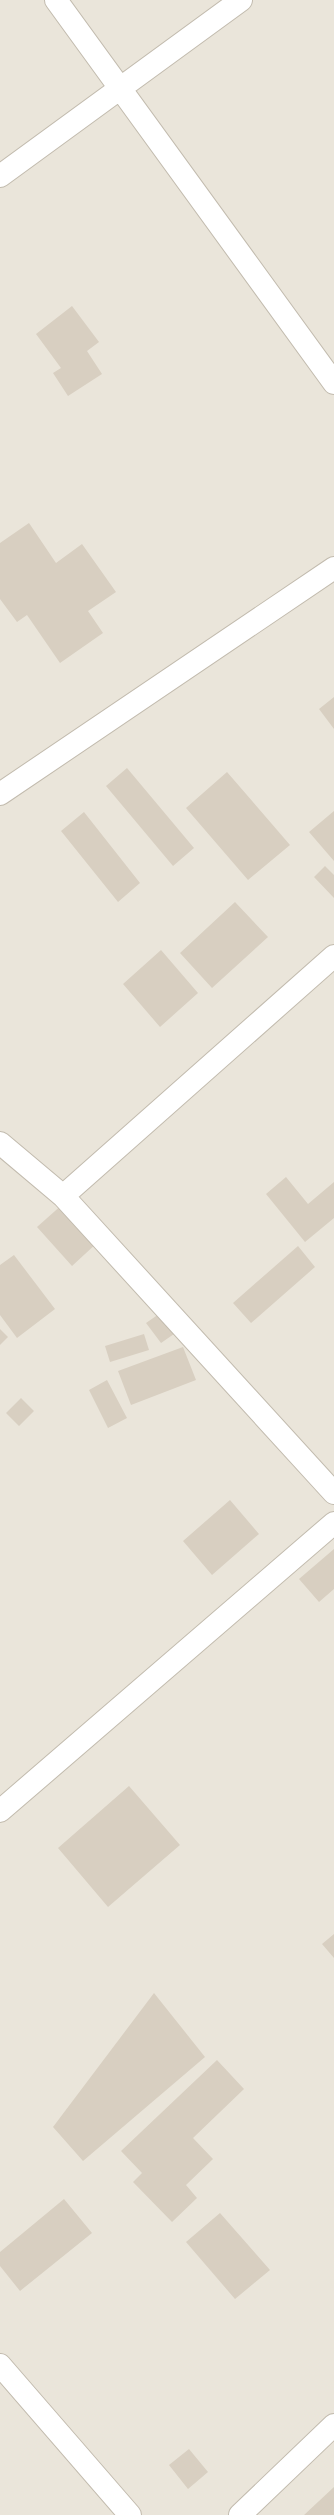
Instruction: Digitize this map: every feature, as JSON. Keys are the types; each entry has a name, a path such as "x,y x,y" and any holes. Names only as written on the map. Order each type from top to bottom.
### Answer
{"street":[{"path":"56,0 334,383"},
{"path":"0,176 241,0"},
{"path":"0,794 334,568"},
{"path":"63,1196 334,956"},
{"path":"0,1143 63,1196 334,1493"},
{"path":"0,1811 334,1523"},
{"path":"0,2365 130,2515"},
{"path":"240,2515 334,2425"}],"shaded area":[{"path":"0,0 334,0 334,2515 0,2515"}],"building":[{"path":"72,306 99,342 87,351 102,374 68,396 53,373 61,368 36,334"},
{"path":"29,523 56,563 82,544 116,592 88,611 103,633 60,663 27,615 17,622 0,599 0,543"},
{"path":"334,697 334,729 319,709"},
{"path":"127,768 194,848 173,866 106,786"},
{"path":"227,772 290,845 248,880 186,808"},
{"path":"334,811 334,861 309,832"},
{"path":"84,812 140,883 118,902 61,831"},
{"path":"325,866 334,875 334,898 314,877"},
{"path":"235,902 268,937 212,988 180,953"},
{"path":"161,950 198,993 160,1027 123,984"},
{"path":"286,1177 308,1204 334,1182 334,1218 305,1242 266,1194"},
{"path":"64,1203 98,1242 72,1266 37,1227"},
{"path":"298,1246 315,1267 251,1323 233,1303"},
{"path":"14,1255 55,1309 17,1338 0,1315 0,1265"},
{"path":"159,1314 174,1334 161,1343 146,1323"},
{"path":"0,1329 8,1337 0,1345"},
{"path":"144,1334 149,1350 110,1362 105,1346"},
{"path":"183,1347 196,1380 131,1405 118,1371"},
{"path":"107,1380 127,1418 108,1428 89,1390"},
{"path":"21,1398 34,1411 19,1426 6,1413"},
{"path":"230,1500 259,1534 212,1575 183,1541"},
{"path":"334,1549 334,1589 319,1602 299,1579"},
{"path":"129,1786 180,1845 108,1907 58,1848"},
{"path":"334,1934 334,1958 322,1944"},
{"path":"154,1993 205,2057 83,2161 53,2127"},
{"path":"217,2060 244,2089 193,2138 213,2159 186,2185 197,2198 172,2222 133,2182 142,2173 121,2151"},
{"path":"64,2199 92,2233 20,2291 0,2266 0,2252"},
{"path":"220,2213 270,2270 235,2299 186,2242"},
{"path":"189,2449 208,2472 188,2489 169,2465"},
{"path":"334,2487 334,2515 304,2515"}]}
